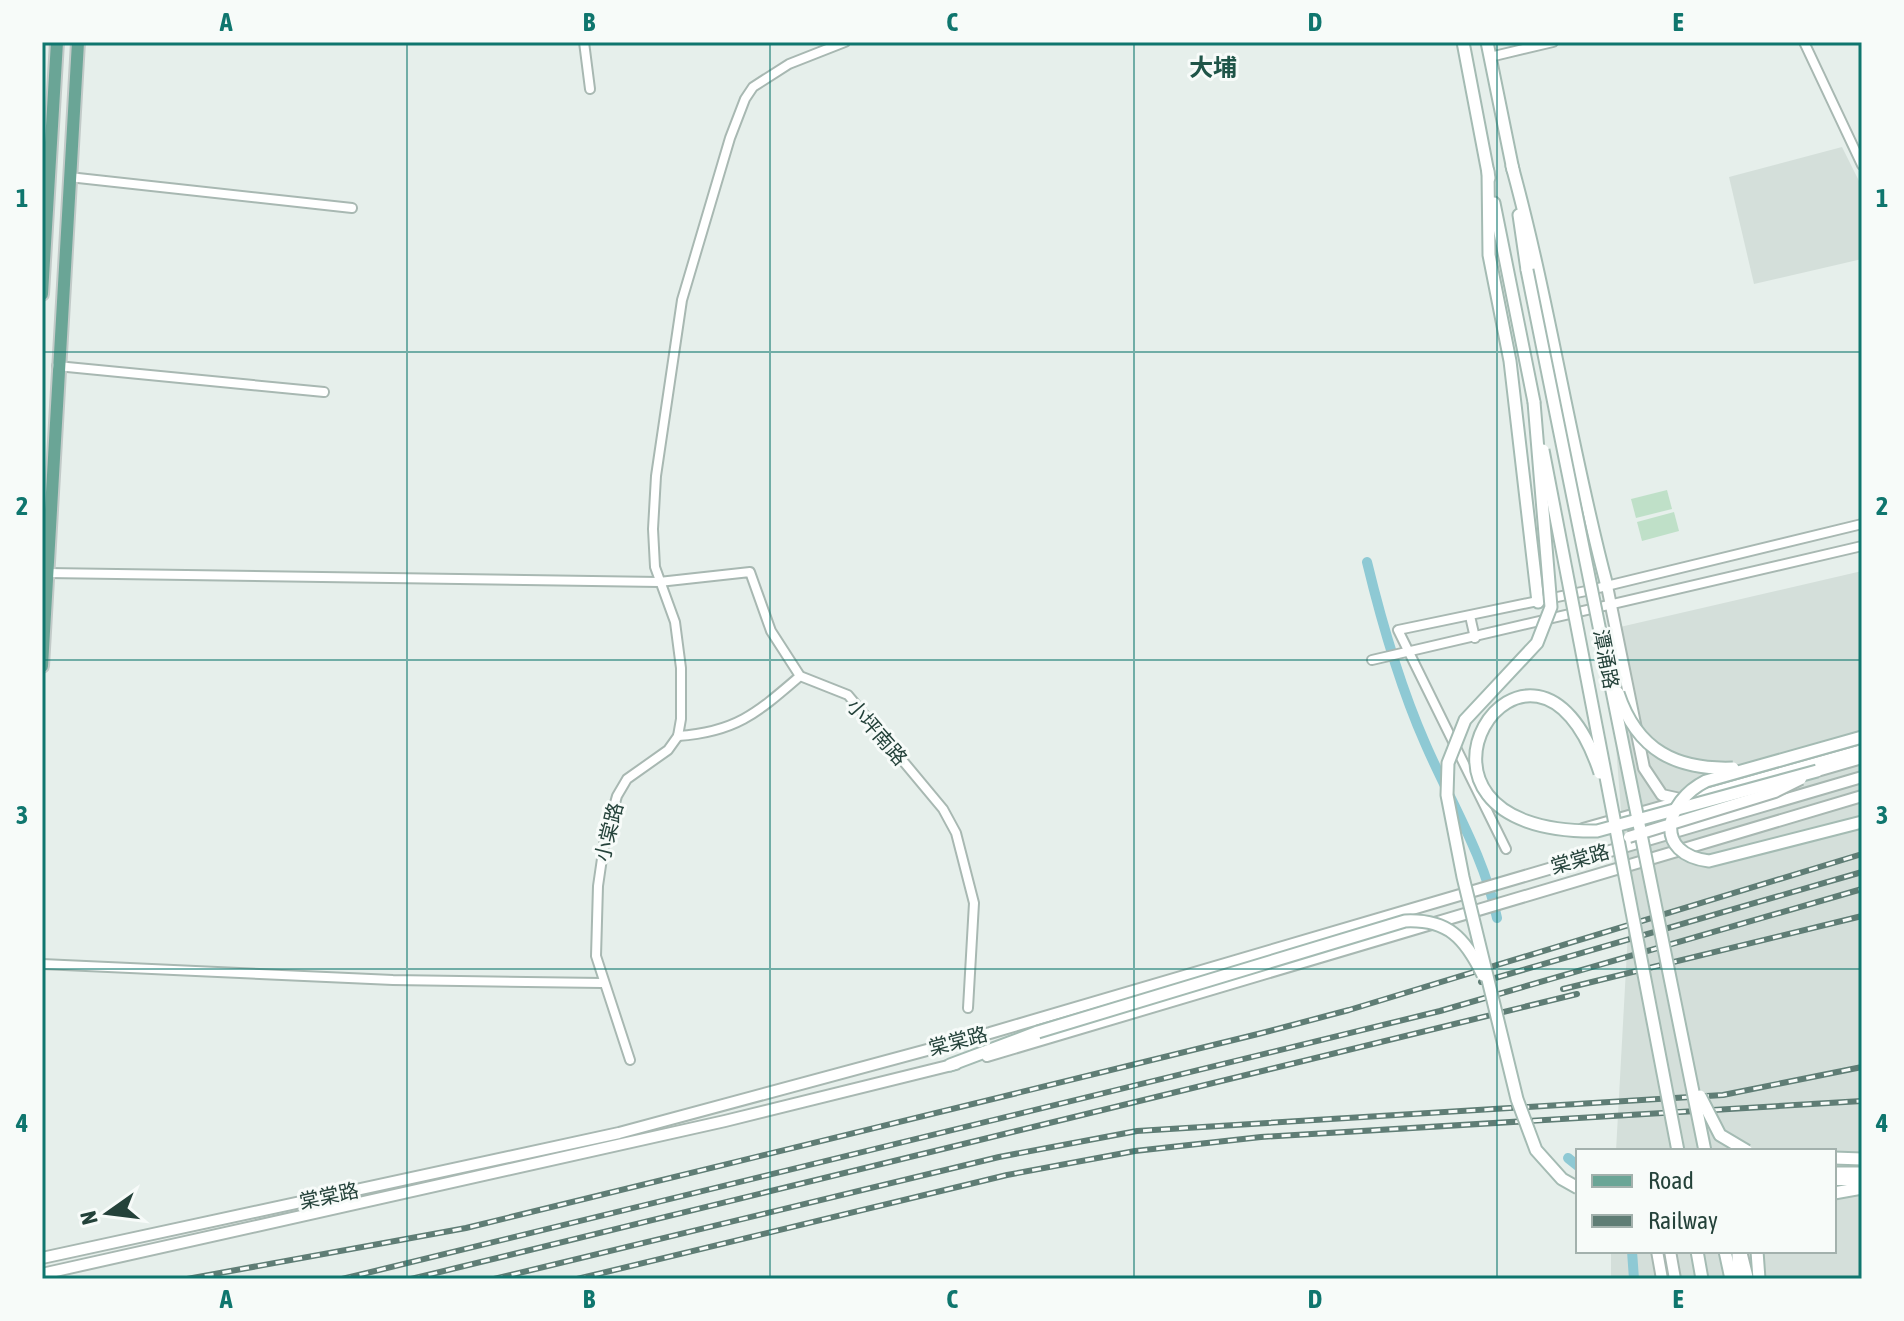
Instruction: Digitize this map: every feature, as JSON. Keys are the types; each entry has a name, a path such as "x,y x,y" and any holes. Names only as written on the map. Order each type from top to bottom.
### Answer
{"main road":[{"path":"42,294 57,42"},
{"path":"42,666 78,42"},
{"path":"1463,42 1488,171 1489,255 1515,393 1538,602"},
{"path":"1487,42 1512,166 1532,236 1580,483 1607,586"},
{"name":"潭涌路","path":"1512,166 1527,270 1705,1149"},
{"name":"潭涌路","path":"1488,171 1678,1149"},
{"path":"1534,402 1551,607 1537,643 1465,720 1448,763 1449,817 1493,1001 1530,1136 1548,1165 1576,1186"},
{"path":"1603,647 1628,715 1666,757 1699,769 1750,768"},
{"path":"1613,813 1587,735 1566,709 1548,699 1530,697 1498,706 1485,719 1477,736 1476,765 1484,785 1496,803 1523,822 1541,829 1597,831 1817,771"},
{"path":"1862,737 1706,781 1688,790 1677,801 1670,824 1677,845 1698,860 1724,859 1862,822"},
{"path":"950,1065 1038,1032 1405,921 1435,922 1455,931 1471,951 1493,1001"},
{"path":"1686,1052 1712,1125 1720,1135 1744,1149"},
{"path":"1836,1158 1862,1159"},
{"path":"1836,1170 1862,1171"},
{"path":"1836,1191 1862,1188"},
{"path":"1697,1253 1702,1279"},
{"path":"1725,1253 1731,1279"},
{"path":"1738,1279 1741,1253"},
{"path":"1757,1253 1759,1279"}],"street":[{"path":"584,42 590,89"},
{"path":"47,573 659,582 750,572 771,631 800,676 740,723 707,734 678,736 681,668 675,622 659,582 653,545 656,476 682,300 738,115 753,87 789,64 845,42"},
{"path":"1490,57 1553,42"},
{"path":"1804,42 1862,165"},
{"path":"69,177 352,208"},
{"path":"57,366 324,392"},
{"path":"1506,849 1398,630 1538,602 1862,524"},
{"path":"1372,660 1611,607 1862,546"},
{"path":"1607,586 1649,780 1670,799 1702,795"},
{"path":"1470,616 1475,638"},
{"name":"小坪南路","path":"800,676 848,695 943,809 956,833 974,903 968,1008"},
{"name":"小棠路","path":"630,1060 602,983 596,956 598,886 610,816 627,779 668,750 678,736"},
{"path":"1572,832 1862,750"},
{"path":"1600,853 1629,837 1775,792 1817,771 1862,758"},
{"name":"棠棠路","path":"42,1258 619,1133 990,1033 1862,777"},
{"name":"棠棠路","path":"42,1274 725,1121 1028,1045 1480,907 1861,797"},
{"path":"42,964 393,980 602,983"},
{"path":"1836,1180 1862,1180"},
{"path":"1657,1253 1662,1279"},
{"path":"1670,1253 1675,1279"},
{"path":"1742,1253 1748,1279"}],"shaded area":[{"path":"1842,147 1862,187 1862,259 1754,284 1729,177"},
{"path":"1862,571 1862,1279 1611,1279 1611,1253 1836,1253 1836,1149 1616,1149 1629,914 1607,630"}],"green space":[{"path":"1667,490 1672,509 1636,518 1631,499"},
{"path":"1674,512 1679,531 1642,541 1637,522"}],"waterway":[{"path":"1367,562 1407,699 1475,850 1497,918"},
{"path":"1568,1158 1576,1164"},
{"path":"1632,1253 1634,1279"}],"railway":[{"path":"187,1279 466,1228 1258,1034 1349,1010 1862,854"},
{"path":"1481,982 1862,872"},
{"path":"342,1279 1440,1011 1862,889"},
{"path":"1563,989 1862,916"},
{"path":"411,1279 1577,994"},
{"path":"494,1279 999,1157 1137,1131 1723,1095 1862,1067"},
{"path":"577,1279 1007,1175 1135,1151 1261,1137 1862,1101"}],"district":[{"name":"大埔","path":"1213,68"}]}
